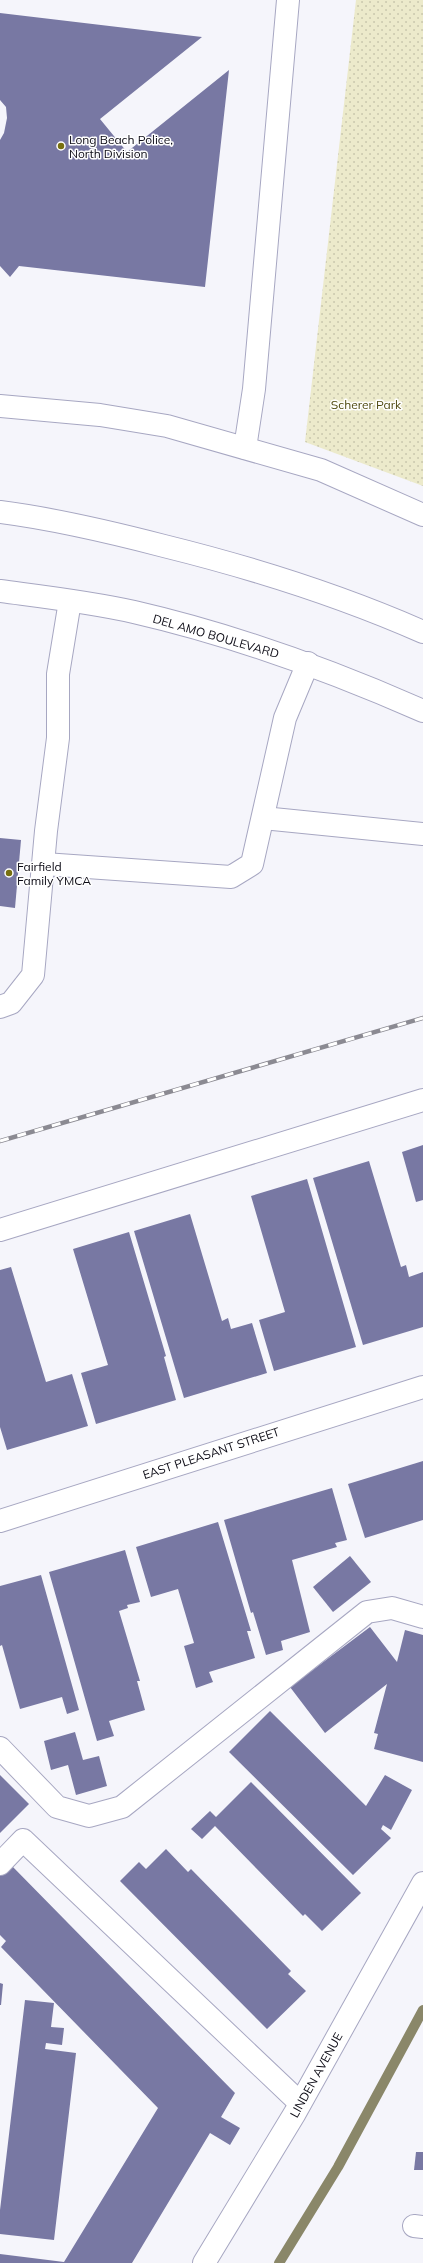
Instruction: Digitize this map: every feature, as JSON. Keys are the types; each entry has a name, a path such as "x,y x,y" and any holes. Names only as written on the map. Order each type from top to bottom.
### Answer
{"main road":[{"path":"245,448 254,389 288,0"},
{"path":"0,406 100,415 167,426 321,470 423,515"},
{"path":"0,512 103,530 243,566 369,608 423,632"},
{"name":"DEL AMO BOULEVARD","path":"0,591 70,600 134,612 208,632 308,663 423,711"},
{"path":"0,1006 11,1002 33,975 46,831 58,738 58,674 70,600"},
{"path":"44,864 231,876 252,864 285,718 308,663"},
{"path":"263,818 423,834"},
{"path":"0,1230 423,1100"},
{"name":"EAST PLEASANT STREET","path":"0,1521 423,1387"},
{"path":"0,1748 57,1807 89,1816 122,1807 367,1612 392,1608 423,1617"},
{"path":"0,1864 24,1840 300,2103"},
{"name":"LINDEN AVENUE","path":"204,2263 300,2103 423,1883"}],"green space":[{"name":"Scherer Park","path":"356,0 423,0 423,486 305,442"}],"building":[{"name":"Long Beach Police, North Division","path":"0,13 202,37 100,119 127,152 229,70 205,287 19,266 10,277 0,266 0,140 4,133 7,118 6,107 0,100"},
{"name":"Fairfield Family YMCA","path":"0,838 21,840 15,908 0,906"},
{"path":"423,1145 423,1200 416,1202 402,1152"},
{"path":"369,1161 401,1267 406,1265 409,1277 423,1272 423,1327 363,1345 313,1178"},
{"path":"307,1179 356,1347 274,1371 259,1320 285,1312 251,1196"},
{"path":"190,1214 222,1321 228,1318 231,1329 252,1323 267,1373 184,1398 134,1231"},
{"path":"129,1232 166,1356 164,1357 176,1400 96,1424 81,1373 108,1365 73,1249"},
{"path":"11,1267 46,1382 72,1374 88,1426 7,1450 0,1427 0,1270"},
{"path":"423,1461 423,1520 365,1538 348,1484"},
{"path":"332,1488 347,1540 335,1543 337,1547 292,1560 310,1632 281,1641 283,1650 266,1655 253,1612 251,1613 224,1520"},
{"path":"218,1522 251,1631 247,1631 255,1658 209,1672 213,1682 196,1688 184,1646 194,1643 178,1589 151,1597 136,1547"},
{"path":"125,1550 140,1602 127,1605 128,1608 119,1611 140,1681 137,1681 145,1710 109,1721 114,1736 97,1741 49,1572"},
{"path":"350,1556 371,1582 333,1612 313,1587"},
{"path":"41,1575 79,1710 67,1714 62,1697 20,1709 2,1645 0,1646 0,1586"},
{"path":"370,1627 397,1662 405,1630 423,1635 423,1762 374,1749 378,1734 374,1733 387,1684 325,1733 290,1687"},
{"path":"270,1711 366,1806 385,1775 412,1790 391,1830 383,1825 381,1829 391,1838 353,1875 229,1752"},
{"path":"75,1732 83,1760 99,1756 107,1786 76,1795 68,1765 51,1770 44,1741"},
{"path":"0,1775 29,1804 0,1833"},
{"path":"251,1782 361,1893 322,1931 305,1914 303,1916 215,1826 202,1839 191,1829 210,1811 216,1817"},
{"path":"166,1849 188,1872 191,1869 291,1971 288,1974 306,1991 267,2029 120,1881 139,1862 146,1869"},
{"path":"11,1865 235,2093 221,2117 240,2128 230,2145 210,2133 132,2263 0,2263 0,2254 64,2262 158,2108 1,1947 6,1941 0,1935 0,1875"},
{"path":"0,1983 3,1984 1,2005 0,2005"},
{"path":"25,2000 54,2003 51,2027 64,2028 62,2045 46,2043 45,2049 76,2053 54,2240 0,2234 0,2210"},
{"path":"416,2152 423,2152 423,2170 414,2170"}],"waterway":[{"path":"279,2263 338,2167 423,2010"}],"railway":[{"path":"0,1141 423,1018"}],"place":[{"name":"Long Beach Police, North Division","path":"61,146"},
{"name":"Fairfield Family YMCA","path":"9,873"}]}
